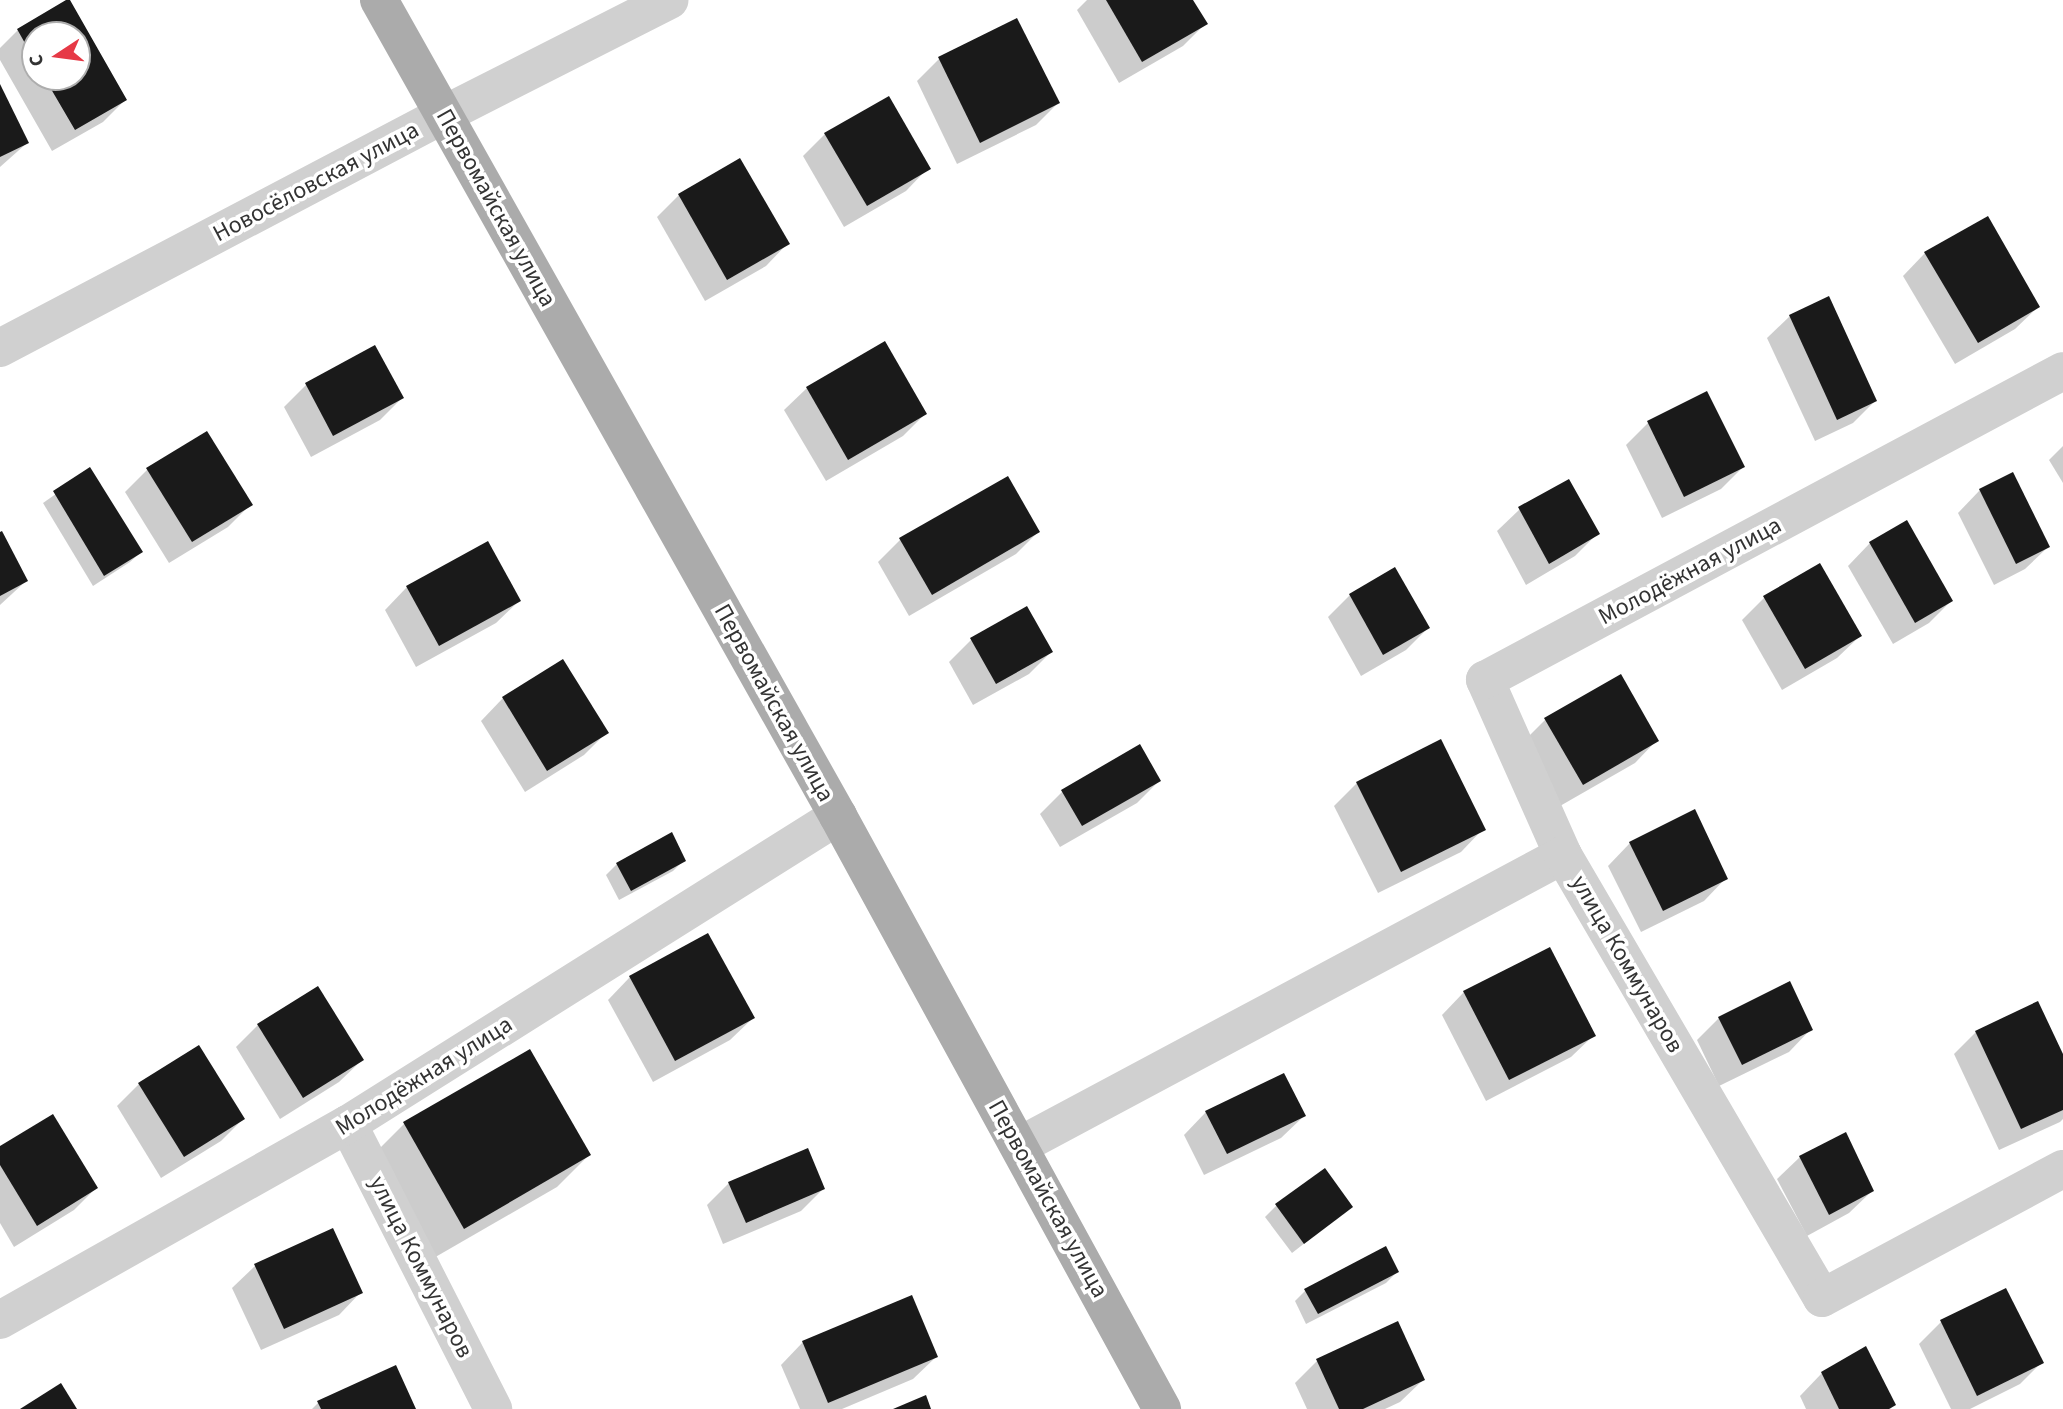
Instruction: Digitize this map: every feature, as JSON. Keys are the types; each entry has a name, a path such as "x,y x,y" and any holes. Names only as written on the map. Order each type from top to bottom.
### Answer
{"main road":[{"name":"Первомайская улица","path":"379,0 838,816 1162,1409"}],"street":[{"name":"Новосёловская улица","path":"0,348 443,115 670,0"},
{"name":"Молодёжная улица","path":"1563,855 1485,680 2063,371"},
{"name":"Молодёжная улица","path":"0,1320 348,1124 838,816"},
{"name":"улица Коммунаров","path":"1018,1146 1563,855 1822,1298 2063,1169"},
{"name":"улица Коммунаров","path":"348,1124 493,1409"}],"building":[{"path":"70,0 82,21 31,21"},
{"path":"1106,0 1193,0 1208,24 1142,62"},
{"path":"1017,18 1060,103 980,143 938,57"},
{"path":"91,37 127,100 75,130 52,91 91,91"},
{"path":"0,84 29,143 0,157"},
{"path":"889,96 931,169 867,206 824,133"},
{"path":"740,158 790,244 727,280 678,194"},
{"path":"1988,216 2040,307 1978,343 1924,252"},
{"path":"1829,296 1877,401 1837,420 1789,315"},
{"path":"885,341 927,414 848,460 806,387"},
{"path":"375,345 404,398 333,436 305,383"},
{"path":"1707,391 1745,467 1684,497 1647,421"},
{"path":"207,431 253,505 192,542 146,468"},
{"path":"90,467 143,552 104,576 53,491"},
{"path":"2013,472 2050,547 2016,564 1979,489"},
{"path":"1008,476 1040,532 932,595 899,538"},
{"path":"1569,479 1600,534 1549,564 1518,507"},
{"path":"1907,520 1953,601 1915,623 1869,542"},
{"path":"2,531 28,581 0,596 0,532"},
{"path":"488,541 521,601 439,646 406,586"},
{"path":"1820,563 1862,636 1805,669 1763,596"},
{"path":"1395,567 1430,628 1383,655 1349,594"},
{"path":"1027,606 1053,652 996,684 970,638"},
{"path":"563,659 609,733 547,771 502,697"},
{"path":"1621,674 1659,741 1583,785 1544,718"},
{"path":"1441,739 1486,830 1401,872 1356,782"},
{"path":"1140,744 1161,781 1082,826 1061,790"},
{"path":"1695,809 1728,879 1663,911 1629,842"},
{"path":"672,832 686,861 631,891 616,863"},
{"path":"708,933 755,1018 675,1061 629,976"},
{"path":"1550,947 1596,1036 1509,1080 1463,991"},
{"path":"1790,981 1813,1030 1742,1065 1718,1017"},
{"path":"318,986 364,1060 303,1098 257,1024"},
{"path":"2038,1001 2063,1054 2063,1110 2021,1129 1975,1031"},
{"path":"199,1045 245,1119 184,1157 138,1083"},
{"path":"530,1049 591,1155 464,1229 403,1122"},
{"path":"1284,1073 1306,1116 1227,1154 1205,1111"},
{"path":"53,1114 98,1188 37,1226 0,1165 0,1146"},
{"path":"1846,1132 1874,1191 1829,1215 1799,1156"},
{"path":"808,1148 825,1189 746,1223 728,1182"},
{"path":"1325,1168 1353,1207 1304,1244 1275,1204"},
{"path":"333,1228 363,1293 284,1329 254,1264"},
{"path":"1386,1246 1399,1272 1318,1314 1304,1289"},
{"path":"2006,1288 2044,1363 1977,1396 1940,1320"},
{"path":"912,1295 938,1357 828,1403 802,1341"},
{"path":"1398,1321 1425,1380 1363,1409 1339,1409 1316,1359"},
{"path":"1866,1346 1896,1405 1889,1409 1839,1409 1821,1372"},
{"path":"396,1365 416,1409 321,1409 317,1401"},
{"path":"61,1383 77,1409 20,1409"},
{"path":"926,1395 931,1409 893,1409"}]}
